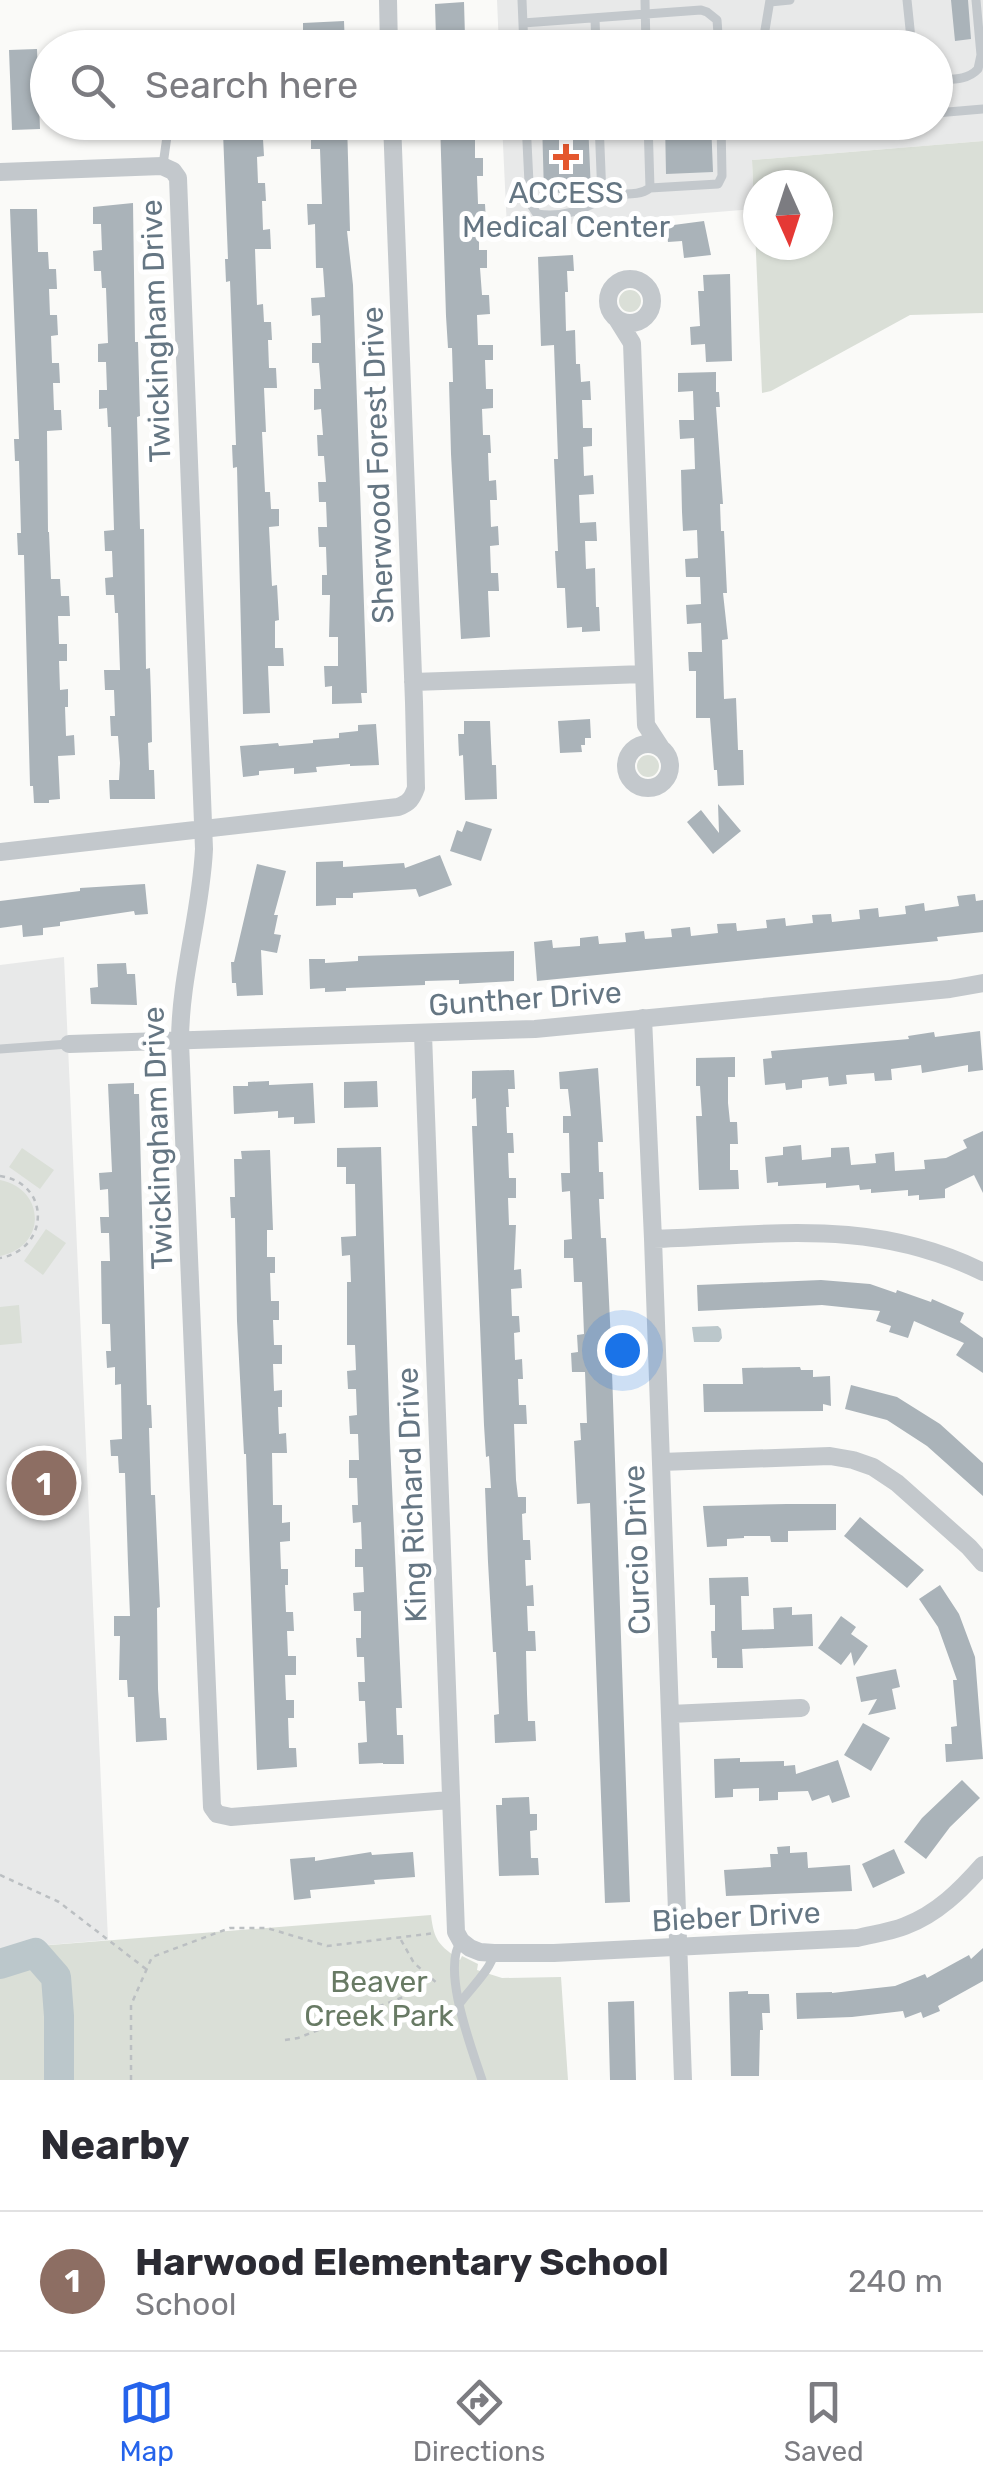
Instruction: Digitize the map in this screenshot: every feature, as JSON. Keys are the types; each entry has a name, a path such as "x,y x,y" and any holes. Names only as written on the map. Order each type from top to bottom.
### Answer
{"street":[{"path":"388,0 389,30"},
{"name":"Sherwood Forest Drive","path":"203,829 398,807 408,803 416,788 393,140"},
{"path":"0,172 164,166"},
{"name":"Twickingham Drive","path":"164,166 178,178 203,829 203,870 182,991 180,1042 210,1799 217,1814 231,1816 450,1800"},
{"path":"632,342 609,306 610,292 620,282 633,279 646,285 652,297 650,312 632,342 646,726 626,760 632,781 645,788 660,784 669,772 668,758 646,726"},
{"path":"617,319 631,323 645,318"},
{"path":"413,682 644,674"},
{"path":"634,748 647,744 661,748"},
{"path":"0,852 203,829"},
{"name":"Gunther Drive","path":"69,1044 536,1028 983,983"},
{"name":"Curcio Drive","path":"643,1018 684,2080"},
{"name":"King Richard Drive","path":"423,1034 456,1932 466,1944"},
{"path":"653,1240 836,1232 927,1248 982,1269"},
{"path":"661,1462 830,1456 853,1460 873,1467 897,1483 983,1563"},
{"path":"670,1714 802,1708"},
{"name":"Bieber Drive","path":"466,1944 494,1954 857,1938 904,1926 930,1914 952,1898 983,1865"}],"lane":[{"path":"522,0 523,30"},
{"path":"645,0 646,30"},
{"path":"766,30 770,1 790,0"},
{"path":"907,0 910,30"},
{"path":"953,79 978,70 981,60 976,0"},
{"path":"523,23 707,12 717,20 718,30"},
{"path":"595,18 595,30"},
{"path":"953,111 983,108"},
{"path":"164,166 167,140"},
{"path":"527,140 530,202 536,214 562,215 602,196 643,193 650,188 718,184 722,176 721,140"},
{"path":"600,140 602,196"},
{"path":"649,140 650,188"},
{"path":"0,1049 69,1044"},
{"path":"466,1944 458,1944 455,1959 460,2004 482,2080"},
{"path":"460,2004 490,1967 494,1954"}],"path":[{"path":"0,1176 19,1181 36,1202 38,1214 32,1240 22,1250 0,1258"},
{"path":"0,1876 59,1902 147,1970"},
{"path":"132,2080 132,2005 152,1958 230,1928 267,1928 326,1946 436,1932"},
{"path":"400,1939 414,1963 438,1984"},
{"path":"284,2040 422,1990"},
{"path":"311,2023 314,2032"}],"shaded area":[{"path":"497,0 983,0 983,141 752,160 752,170 743,170 743,210 507,229 503,140 953,140 953,30 498,30"},
{"path":"64,957 108,1940 0,1949 0,965"},
{"path":"718,1326 722,1338 719,1342 694,1342 692,1327"}],"green space":[{"path":"983,141 983,313 910,315 762,393 756,260 833,260 833,170 752,170 752,160"},
{"path":"626,290 634,290 641,301 634,312 626,312 619,305 619,297"},
{"path":"644,755 652,755 659,766 652,777 644,777 637,770 637,762"},
{"path":"22,1148 54,1170 40,1189 9,1167"},
{"path":"0,1180 26,1194 35,1218 26,1242 0,1256"},
{"path":"46,1229 66,1243 43,1275 24,1261"},
{"path":"19,1305 22,1343 0,1345 0,1307"},
{"name":"Beaver Creek Park","path":"431,1915 442,1946 460,1960 462,1956 478,1964 477,1970 502,1978 561,1977 568,2080 0,2080 0,1949"}],"building":[{"path":"951,0 968,0 971,39 955,41"},
{"path":"464,2 465,30 436,30 435,4"},
{"path":"344,21 344,30 303,30 303,23"},
{"path":"30,49 30,129 12,130 9,50"},
{"path":"223,140 263,140 264,156 257,157 258,183 265,183 263,230 270,229 271,249 255,249 257,305 263,304 264,322 271,322 269,368 276,368 277,388 264,388 266,432 262,432 265,492 270,492 271,509 279,509 279,526 269,527 272,586 277,585 279,620 275,621 275,648 283,648 284,666 268,666 270,713 243,714"},
{"path":"311,140 347,140 347,231 353,285 367,693 361,693 362,703 332,704 332,686 325,687 324,666 338,666 338,637 329,637 330,595 322,595 322,575 327,575 326,547 319,547 318,527 327,527 326,502 319,502 318,482 326,482 324,456 318,456 317,435 323,435 321,409 314,410 314,389 321,389 319,363 312,363 312,343 321,343 320,315 312,316 311,298 325,297 323,268 316,268 315,224 308,225 307,204 322,204 320,149 311,149"},
{"path":"441,140 475,140 475,158 483,158 483,176 477,176 478,204 485,204 486,222 479,222 479,250 487,250 487,268 480,268 482,295 489,295 490,314 477,315 478,345 493,345 493,360 485,360 486,389 493,389 493,408 482,409 483,435 490,435 489,481 496,480 497,500 490,500 491,527 498,526 499,545 490,546 491,573 498,573 499,591 488,591 490,637 461,639 451,454 452,348 448,348"},
{"name":"ACCESS Medical Center","path":"543,140 589,140 591,192 544,193"},
{"path":"665,140 712,140 713,172 666,174"},
{"path":"133,203 140,529 144,529 146,669 150,668 149,770 154,770 155,799 110,799 109,780 119,780 120,763 118,736 111,736 114,690 105,690 104,670 120,670 118,613 114,595 106,595 105,578 113,577 112,551 105,551 104,531 114,530 111,427 107,408 99,409 99,390 107,390 106,362 98,362 98,344 108,343 106,288 102,288 101,271 94,271 93,251 102,250 101,224 93,224 93,207"},
{"path":"10,209 37,209 38,252 48,252 49,269 56,269 57,289 49,289 50,315 57,315 58,335 51,336 52,363 59,363 60,383 53,383 54,410 61,410 62,430 47,431 48,532 51,579 60,579 61,596 69,596 70,616 58,616 59,644 67,644 67,661 59,661 60,690 68,689 66,736 74,735 75,755 58,756 60,799 49,803 34,803 30,786 24,555 18,555 17,533 21,533 19,461 15,461 14,439 19,439"},
{"path":"704,221 711,255 684,258 682,241 668,242 666,226"},
{"path":"573,255 574,271 567,271 565,292 566,331 575,330 581,382 590,381 591,400 582,400 583,428 592,428 592,446 583,447 584,476 593,475 594,494 579,495 580,523 596,522 597,541 585,541 586,569 595,568 600,631 582,632 582,627 567,628 565,588 557,588 554,345 541,346 538,257"},
{"path":"730,274 732,361 706,362 705,344 691,345 690,327 700,326 698,291 704,291 703,275"},
{"path":"716,372 727,593 723,593 728,639 722,640 724,699 736,698 744,785 718,786 710,718 696,718 696,671 689,671 688,652 702,652 701,623 687,624 686,605 701,604 700,577 686,577 685,559 698,558 697,530 683,531 681,470 695,469 694,438 680,439 679,420 694,420 693,391 678,392 678,373"},
{"path":"590,719 591,738 585,738 582,752 560,753 558,721"},
{"path":"464,721 490,721 497,799 465,800 458,734 464,734"},
{"path":"376,724 379,765 316,767 317,772 294,774 294,768 259,771 259,775 243,777 240,746 313,743 358,731 358,725"},
{"path":"718,804 741,831 713,854 687,822 701,810 719,833"},
{"path":"466,821 492,829 481,861 450,851 457,830 462,832"},
{"path":"440,855 452,885 419,897 416,889 353,893 353,898 336,898 336,905 316,906 316,862 343,861 343,867 404,863 405,868"},
{"path":"257,864 286,871 274,915 278,915 274,934 281,935 277,953 261,950 263,995 237,996 231,962"},
{"path":"145,884 148,914 135,915 134,911 60,922 60,926 43,928 43,935 23,937 22,925 0,928 0,901 80,888"},
{"path":"975,894 976,901 983,900 983,932 937,937 938,941 537,981 534,942 552,940 553,948 580,946 580,938 598,936 599,944 626,942 625,933 644,931 645,939 672,937 671,929 690,927 691,936 718,933 717,924 736,923 737,931 767,928 766,920 785,918 786,926 813,923 812,915 831,914 832,922 860,919 859,910 878,908 879,917 906,914 905,906 924,903 925,911 959,906 957,896"},
{"path":"514,951 514,981 425,981 425,985 325,992 325,988 310,989 309,959 325,959 325,963 358,961 358,956"},
{"path":"126,963 127,974 135,974 137,1005 91,1004 90,988 98,987 97,964"},
{"path":"980,1031 983,1070 968,1072 968,1065 922,1073 921,1065 891,1069 892,1080 875,1081 874,1073 846,1075 847,1084 829,1086 828,1077 802,1080 802,1088 786,1090 785,1083 765,1085 763,1059 772,1058 771,1051 909,1039 908,1036 934,1032 935,1037"},
{"path":"735,1057 735,1077 728,1077 728,1103 730,1122 737,1122 738,1144 730,1144 730,1170 738,1170 739,1189 699,1190 696,1116 702,1116 696,1058"},
{"path":"598,1068 603,1142 598,1142 599,1172 603,1172 604,1199 599,1199 601,1238 606,1238 611,1342 630,1902 605,1903 590,1503 577,1504 574,1441 581,1440 580,1423 587,1423 585,1372 572,1372 571,1353 578,1352 577,1335 584,1334 582,1282 574,1282 573,1258 564,1258 564,1240 572,1239 570,1191 562,1192 561,1173 570,1173 569,1133 563,1133 563,1116 571,1116 568,1089 560,1089 559,1072"},
{"path":"514,1070 515,1089 508,1089 506,1107 507,1133 513,1133 514,1153 508,1153 509,1178 516,1178 516,1198 508,1198 509,1225 516,1225 514,1270 521,1269 522,1288 511,1289 512,1316 519,1316 520,1332 514,1333 515,1360 522,1359 519,1405 526,1405 527,1424 514,1424 518,1497 526,1497 523,1540 530,1540 531,1560 525,1560 526,1586 533,1585 534,1606 527,1606 528,1631 535,1631 536,1651 526,1651 527,1694 528,1721 535,1721 536,1741 495,1743 494,1715 499,1714 488,1562 485,1488 491,1488 484,1425 472,1126 477,1126 472,1071"},
{"path":"269,1081 269,1085 313,1083 315,1123 294,1124 294,1117 278,1118 278,1111 234,1114 233,1086"},
{"path":"377,1081 378,1107 344,1108 344,1082"},
{"path":"134,1083 134,1094 139,1094 147,1405 151,1405 151,1495 155,1495 160,1607 158,1689 160,1718 166,1718 167,1740 136,1742 134,1697 128,1697 127,1680 119,1680 120,1636 114,1636 114,1616 130,1616 125,1473 119,1473 118,1456 111,1456 110,1440 122,1439 121,1384 115,1385 115,1367 107,1368 110,1324 102,1324 101,1261 110,1261 109,1233 101,1233 100,1217 109,1217 108,1189 100,1190 99,1173 112,1172 108,1084"},
{"path":"983,1131 983,1193 974,1175 945,1189 945,1198 919,1200 919,1195 908,1196 908,1190 871,1193 871,1189 860,1190 859,1185 826,1188 826,1183 767,1183 765,1157 783,1155 783,1147 801,1145 802,1160 831,1157 831,1148 849,1147 851,1165 876,1163 875,1154 894,1152 895,1171 925,1169 924,1160 946,1158 967,1148 963,1140"},
{"path":"381,1147 402,1708 396,1708 397,1735 403,1735 404,1764 359,1764 358,1743 367,1742 365,1701 359,1701 358,1682 365,1682 364,1657 357,1657 361,1611 354,1611 353,1593 364,1592 363,1567 355,1567 355,1549 362,1549 361,1522 353,1523 352,1505 358,1505 357,1478 349,1478 349,1460 359,1460 358,1434 350,1434 349,1416 357,1415 356,1389 348,1389 347,1371 356,1370 355,1345 347,1345 350,1255 342,1256 341,1237 356,1236 355,1184 346,1184 346,1167 337,1167 337,1148"},
{"path":"270,1150 273,1230 267,1230 267,1257 275,1257 275,1273 270,1273 271,1301 279,1301 279,1320 273,1320 274,1345 282,1345 282,1364 273,1364 274,1391 282,1390 279,1434 286,1433 287,1453 272,1453 273,1505 282,1505 282,1523 290,1522 290,1541 280,1542 281,1569 288,1569 286,1612 293,1612 294,1631 287,1631 288,1656 296,1656 296,1675 285,1675 286,1700 294,1700 294,1718 288,1718 289,1748 296,1748 297,1767 257,1770 235,1218 231,1218 230,1197 235,1197 234,1159 242,1159 241,1151"},
{"path":"821,1280 870,1284 896,1293 897,1290 964,1313 960,1322 983,1338 983,1373 956,1355 964,1343 914,1321 908,1338 889,1332 891,1326 876,1321 880,1311 822,1305 698,1311 697,1285"},
{"path":"742,1368 813,1370 813,1377 830,1376 831,1406 823,1404 823,1411 704,1412 703,1384 743,1384"},
{"path":"851,1385 897,1397 940,1424 983,1463 983,1496 927,1446 887,1420 845,1409"},
{"path":"836,1504 836,1530 788,1531 788,1542 771,1542 770,1536 744,1536 727,1539 727,1546 707,1547 703,1506"},
{"path":"860,1517 924,1570 907,1588 844,1536"},
{"path":"748,1577 749,1596 741,1596 742,1630 774,1629 773,1608 792,1607 792,1615 812,1614 813,1646 742,1649 743,1668 717,1668 717,1658 712,1658 715,1605 710,1605 709,1578"},
{"path":"940,1585 959,1614 975,1657 983,1759 946,1762 945,1744 952,1744 951,1727 957,1726 953,1680 957,1680 938,1627 919,1599"},
{"path":"841,1616 856,1627 851,1634 868,1646 854,1666 851,1652 841,1665 818,1648"},
{"path":"896,1669 900,1687 892,1689 896,1709 868,1715 877,1699 861,1702 856,1677"},
{"path":"863,1723 890,1738 871,1771 844,1755"},
{"path":"740,1758 740,1762 784,1761 784,1766 795,1765 796,1774 838,1760 850,1797 832,1803 829,1795 812,1801 808,1791 778,1792 778,1800 759,1801 759,1788 733,1789 733,1797 715,1798 714,1759"},
{"path":"962,1780 980,1798 950,1827 926,1859 904,1842 922,1818"},
{"path":"529,1797 530,1814 537,1814 537,1830 530,1831 531,1858 538,1858 539,1875 499,1876 496,1805 502,1805 502,1798"},
{"path":"790,1846 790,1853 807,1852 808,1868 850,1865 852,1891 726,1896 724,1870 771,1867 770,1854 778,1854 777,1847"},
{"path":"894,1849 905,1873 873,1888 862,1864"},
{"path":"371,1852 413,1852 415,1877 310,1890 311,1898 294,1900 290,1859 315,1857 315,1861"},
{"path":"983,1948 983,1981 923,2018 921,2012 905,2018 903,2011 797,2019 796,1993 895,1986 925,1974 927,1978 969,1955 971,1959"},
{"path":"729,1992 769,1994 770,2013 762,2013 759,2076 731,2076"},
{"path":"634,2001 636,2080 610,2080 608,2002"}],"waterway":[{"path":"0,1964 35,1953 56,1977 59,2080"}],"place":[{"name":"ACCESS Medical Center","path":"566,157"},
{"name":"Harwood Elementary School","path":"44,1483"}]}
